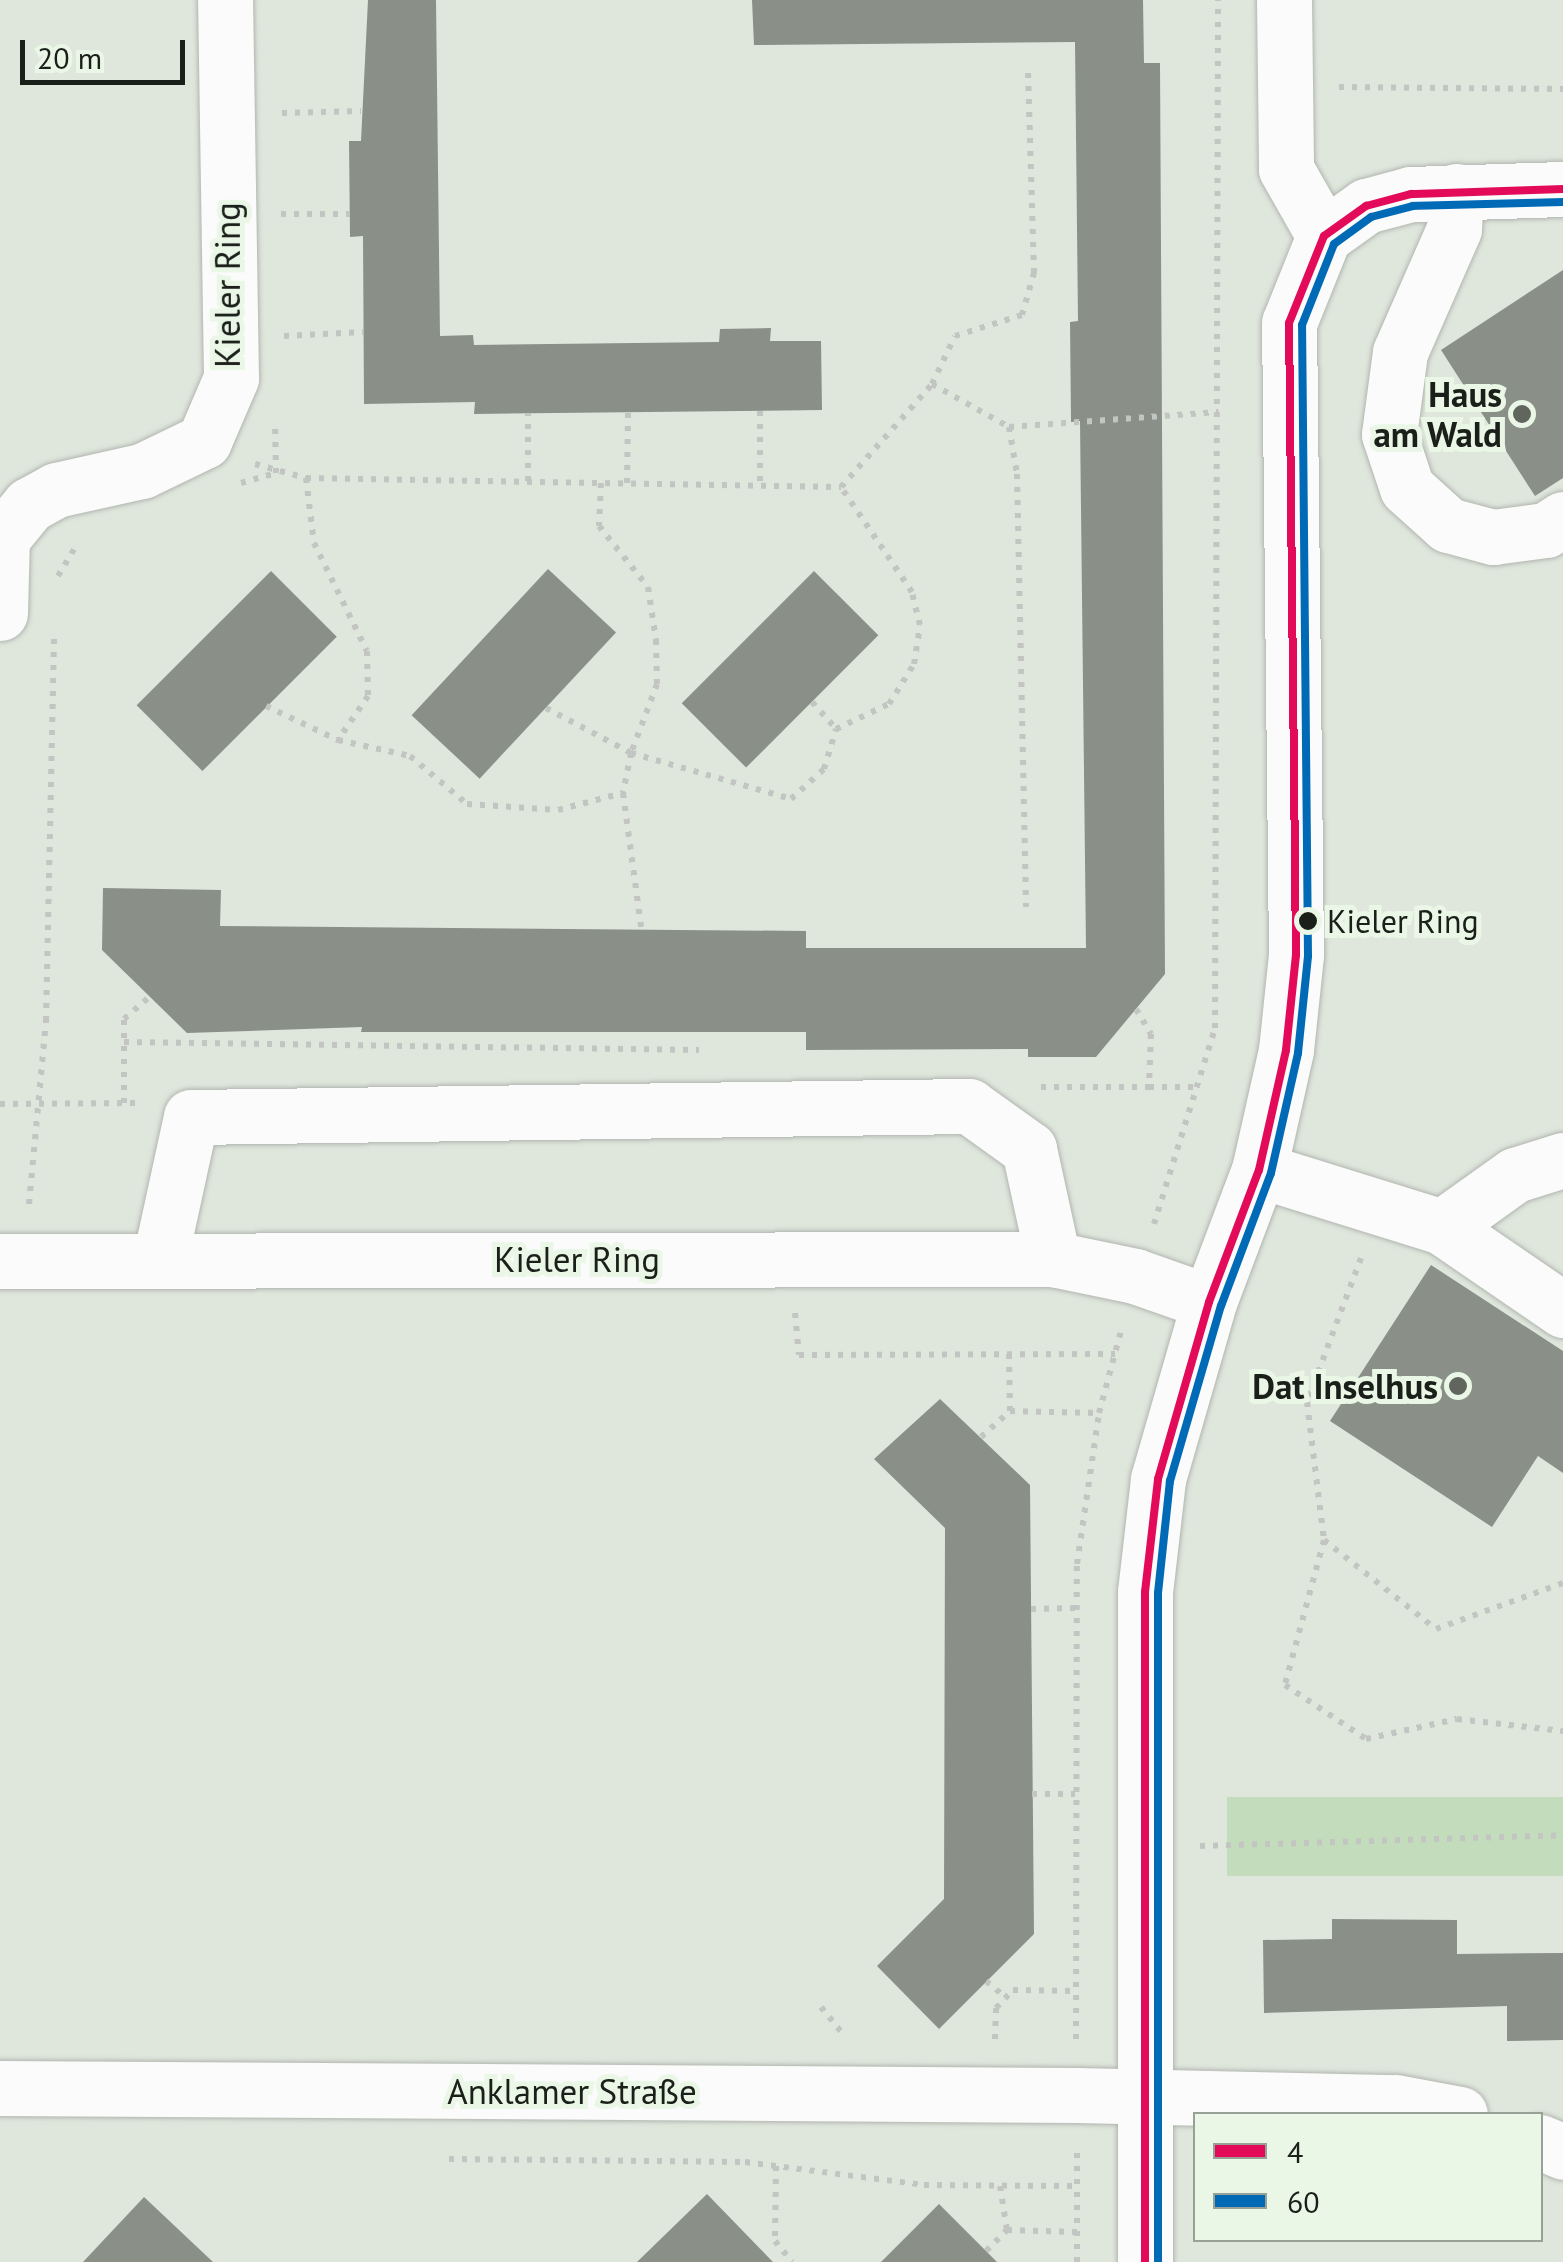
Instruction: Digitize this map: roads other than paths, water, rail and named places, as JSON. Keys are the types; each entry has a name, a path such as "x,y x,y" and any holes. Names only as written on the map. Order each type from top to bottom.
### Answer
{"street":[{"name":"Kieler Ring","path":"0,613 2,538 29,505 56,490 142,472 215,464 230,378 224,0"},
{"path":"1284,0 1286,169 1324,236"},
{"path":"1145,2262 1145,1592 1158,1480 1208,1302 1259,1170 1286,1050 1296,956 1289,323 1324,236 1366,206 1456,191 1563,189"},
{"path":"1456,191 1454,229 1400,352 1389,434 1407,488 1448,524 1493,537 1546,530 1563,519"},
{"path":"160,1258 191,1118 970,1106 1029,1149 1053,1259"},
{"path":"1442,1228 1515,1176 1563,1160"},
{"path":"1259,1170 1442,1228 1563,1310"},
{"name":"Kieler Ring","path":"11,1260 1053,1259 1135,1276 1208,1302"},
{"name":"Anklamer Straße","path":"0,2088 1144,2096 1396,2102 1449,2112"}],"place":[{"name":"Haus am Wald","path":"1522,414"},
{"name":"Kieler Ring","path":"1308,921"},
{"name":"Dat Inselhus","path":"1458,1386"}]}
